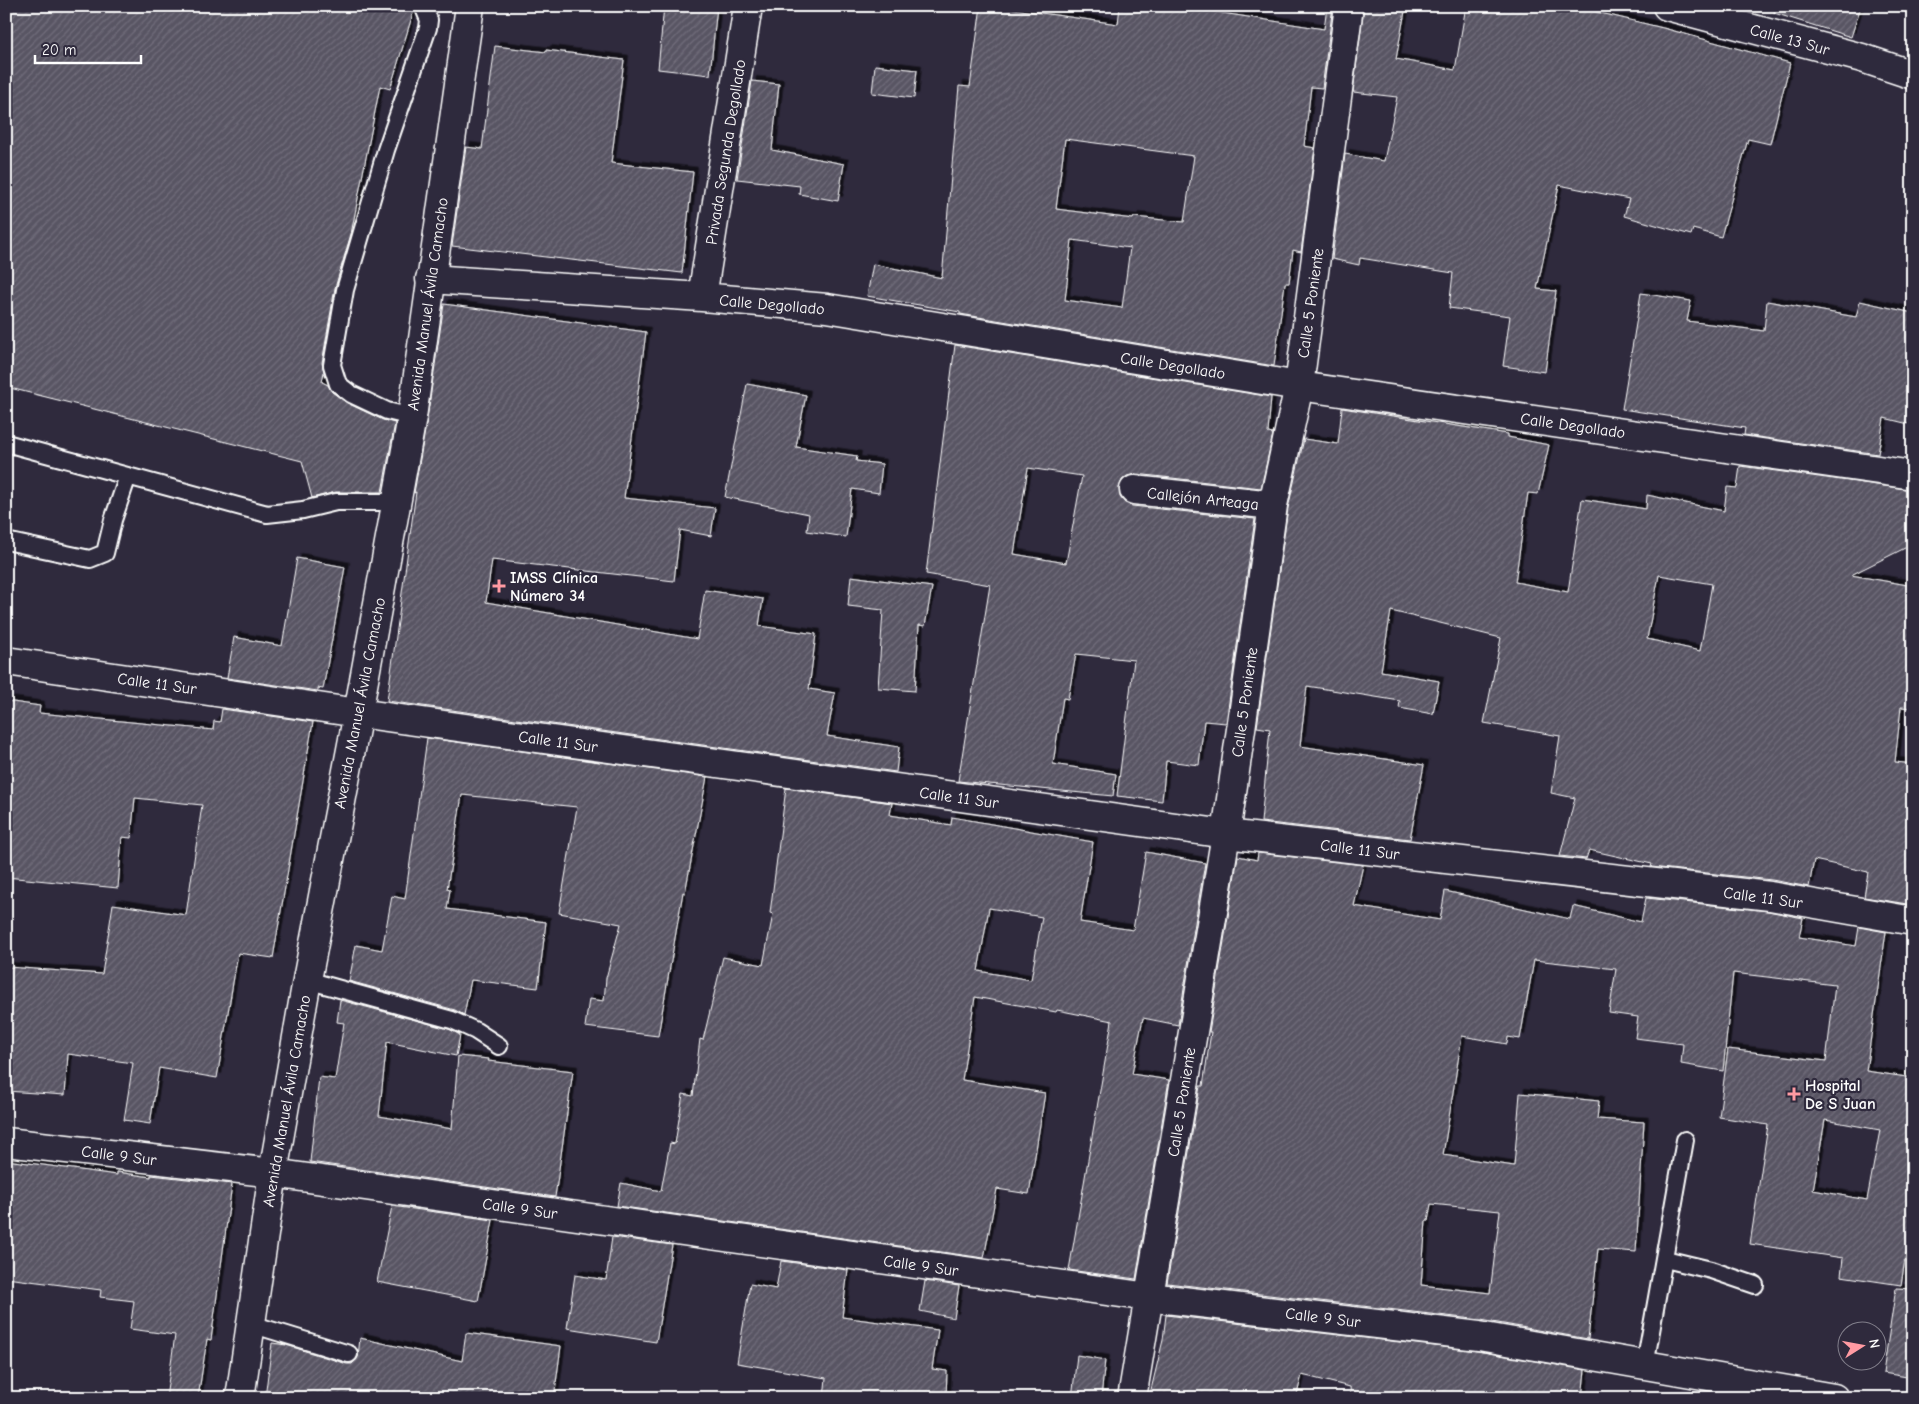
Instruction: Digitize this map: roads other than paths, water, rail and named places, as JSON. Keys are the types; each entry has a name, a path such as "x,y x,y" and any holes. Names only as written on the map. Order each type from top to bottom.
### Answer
{"street":[{"name":"Avenida Manuel Ávila Camacho","path":"240,1398 273,1173 412,417 470,6"},
{"name":"Privada Segunda Degollado","path":"702,297 748,6"},
{"name":"Calle 5 Poniente","path":"1132,1398 1226,834 1272,505 1299,386 1349,6"},
{"name":"Calle 13 Sur","path":"1667,6 1862,58 1913,75"},
{"name":"Calle Degollado","path":"430,279 702,297 827,308 1299,386 1913,475"},
{"name":"Callejón Arteaga","path":"1134,490 1272,505"},
{"name":"Calle 11 Sur","path":"6,661 358,713 1226,834 1770,896 1913,921"},
{"name":"Calle 9 Sur","path":"6,1142 273,1173 1149,1297 1479,1336 1834,1398"}],"lane":[{"path":"412,417 387,411 351,394 338,384 332,365 345,290 386,150 428,28 428,20 423,6"},
{"path":"6,443 267,514 303,510 336,502 396,502"},
{"path":"6,541 90,559 105,553 113,520 128,476"},
{"path":"307,980 452,1020 476,1031 499,1046"},
{"path":"1644,1365 1665,1259 1685,1140"},
{"path":"1665,1259 1711,1270 1755,1285"},
{"path":"251,1324 350,1354"}],"place":[{"name":"IMSS Clínica Número 34","path":"499,586"},
{"name":"Hospital De S Juan","path":"1794,1094"}]}
